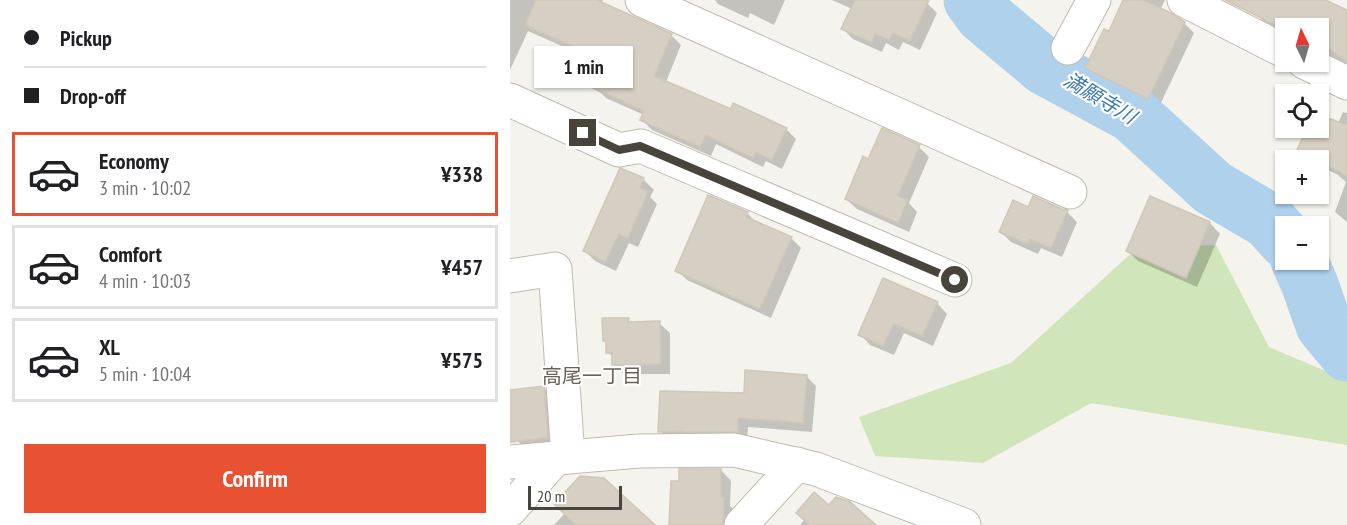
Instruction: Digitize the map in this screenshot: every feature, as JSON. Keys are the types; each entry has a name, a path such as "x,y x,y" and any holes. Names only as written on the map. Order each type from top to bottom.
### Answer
{"street":[{"path":"642,0 1070,192"},
{"path":"1068,48 1094,0"},
{"path":"1185,0 1275,46"},
{"path":"1324,72 1347,83"},
{"path":"510,100 619,150 640,146 955,280"},
{"path":"510,276 555,268 562,458 510,510"},
{"path":"510,462 639,451 734,450 816,469 964,525"},
{"path":"741,525 797,464"}],"green space":[{"path":"1216,245 1269,347 1347,380 1347,445 1091,403 983,463 875,456 859,417 1011,363 1138,247"}],"building":[{"path":"536,0 597,0 672,34 654,76 731,109 733,103 787,128 772,160 756,152 753,158 706,135 700,147 640,120 644,111 594,88 595,86 564,70 575,47 525,25"},
{"path":"855,0 929,0 910,41 893,33 889,40 875,34 872,43 841,29"},
{"path":"1123,0 1143,0 1185,22 1148,99 1085,68 1104,29 1109,31"},
{"path":"1225,0 1326,0 1347,10 1347,61 1329,49 1329,18 1275,18 1275,25"},
{"path":"1329,118 1347,125 1347,176 1329,167 1329,150 1297,150 1302,138 1329,138"},
{"path":"882,128 920,145 898,196 908,200 898,223 845,199 863,156 868,159"},
{"path":"620,168 644,178 640,188 648,192 628,238 619,234 605,262 583,251"},
{"path":"708,195 748,212 746,217 792,237 760,309 675,271"},
{"path":"1033,196 1068,210 1051,248 1030,239 1028,244 999,232 1013,200 1028,207"},
{"path":"1150,196 1210,222 1186,278 1126,251"},
{"path":"883,278 938,302 922,336 894,324 883,346 858,335"},
{"path":"602,318 629,318 628,322 660,321 661,364 612,365 612,353 606,353 606,342 603,341"},
{"path":"745,370 807,375 803,423 738,418 738,432 658,432 660,391 744,393"},
{"path":"544,386 548,438 510,442 510,390"},
{"path":"679,469 721,469 721,497 724,498 723,525 669,525 671,481 679,481"},
{"path":"580,476 604,478 655,525 576,525 554,504"},
{"path":"814,492 829,505 836,497 849,501 876,525 810,525 796,513"}],"waterway":[{"name":"満願寺川","path":"972,0 983,15 1045,67 1132,114 1213,188 1269,221 1275,228"},
{"name":"満願寺川","path":"1303,270 1324,325 1347,353"}],"district":[{"name":"高尾一丁目","path":"592,376"}],"route":[{"path":"583,133 619,150 640,146 955,280"}]}
